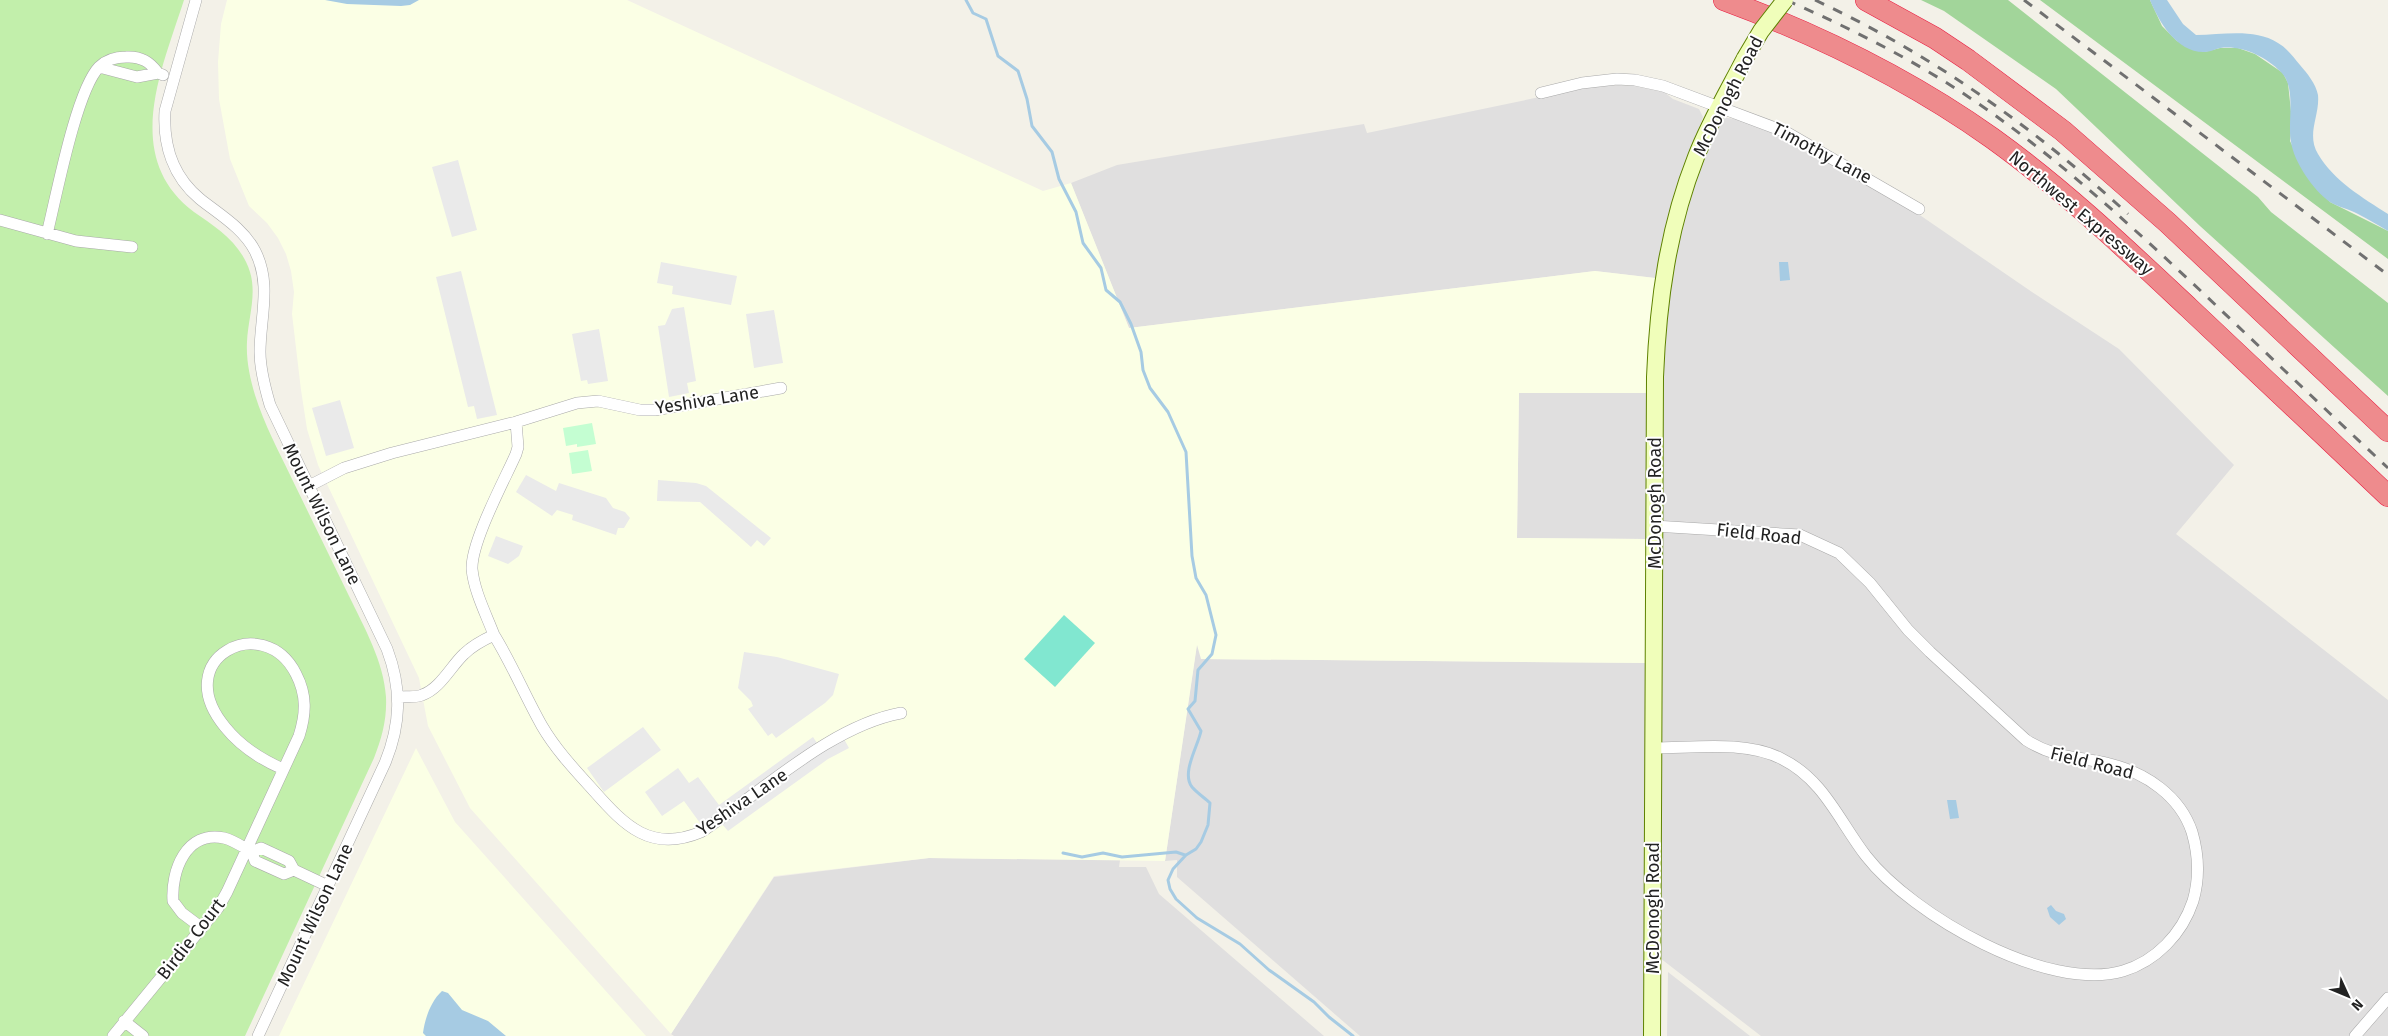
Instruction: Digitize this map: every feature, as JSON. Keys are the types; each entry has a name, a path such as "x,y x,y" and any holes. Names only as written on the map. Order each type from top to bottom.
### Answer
{"highway":[{"name":"Northwest Expressway","path":"1724,0 1768,16 1875,66 1941,104 1992,139 2076,206 2137,259 2388,496"},
{"path":"1866,0 1935,38 1968,60 2063,131 2168,224 2388,431"}],"main road":[{"name":"McDonogh Road","path":"1652,1036 1655,377 1659,302 1664,268 1696,156 1744,58 1760,32 1785,0"}],"street":[{"name":"Mount Wilson Lane","path":"196,0 165,111 164,126 169,155 188,187 240,230 256,253 264,284 260,355 263,378 270,405 387,650 397,680 399,697 397,729 392,746 258,1036"},
{"path":"47,234 85,91 98,68 112,58 130,57 150,62 158,73"},
{"path":"98,68 137,77 158,73 173,78"},
{"name":"Timothy Lane","path":"1541,93 1582,83 1617,79 1635,80 1663,86 1786,132 1919,209"},
{"path":"0,220 76,241 132,247"},
{"name":"Yeshiva Lane","path":"309,486 344,468 414,447 516,422 577,403 598,400 640,410 655,410 781,388"},
{"name":"Yeshiva Lane","path":"516,422 518,447 478,540 472,568 474,583 494,635 517,674 541,725 556,747 624,824 639,832 659,838 680,838 701,832 837,738 883,716 900,713"},
{"name":"Field Road","path":"1654,526 1800,535 1839,553 1870,583 1908,630 1930,652 2026,740 2042,750 2061,756 2127,769 2150,780 2162,789 2178,808 2190,827 2197,854 2197,888 2191,905 2174,936 2144,962 2127,969 2098,976 2082,975 2045,967 1970,936 1933,914 1900,891 1866,856 1822,790 1808,776 1781,758 1746,748 1654,748"},
{"path":"399,697 421,696 426,693 464,654 478,643 494,635"},
{"name":"Birdie Court","path":"113,1036 202,928 227,892 249,850 299,736 305,717 304,697 290,663 268,648 254,644 232,648 226,651 212,665 207,686 210,705 224,726 242,745 260,758 283,769"},
{"path":"202,928 182,913 173,900 177,864 191,846 209,838 226,838 249,850 255,861 284,874 294,870 328,886"},
{"path":"2355,1036 2388,998"},
{"path":"124,1021 143,1036"}],"shaded area":[{"path":"227,0 627,0 1043,191 1071,183 1129,328 1595,271 1655,278 1649,334 1647,393 1519,393 1517,538 1646,539 1647,663 1201,659 1197,645 1165,861 929,858 774,876 671,1034 470,808 428,726 419,678 318,465 307,429 292,314 294,292 286,254 278,238 267,223 249,206 230,159 219,99 218,62 221,24"},
{"path":"1618,85 1635,86 1664,92 1673,99 1699,109 1703,117 1679,186 1655,278 1595,271 1129,328 1071,183 1117,165 1364,124 1367,133 1583,88"},
{"path":"1721,117 1742,120 1785,136 1892,196 2119,349 2234,465 2176,534 2388,700 2388,1036 1761,1036 1660,958 1662,383 1670,270 1691,190"},
{"path":"458,160 477,230 452,237 432,167"},
{"path":"661,262 737,276 731,305 672,294 673,286 657,283"},
{"path":"461,271 497,415 477,419 474,406 468,407 436,277"},
{"path":"684,307 696,381 687,383 689,393 669,397 658,326 665,325 672,309"},
{"path":"774,310 783,363 754,368 746,314"},
{"path":"599,329 608,381 588,384 587,380 581,381 572,334"},
{"path":"1519,392 1647,393 1646,539 1517,538"},
{"path":"340,400 354,448 326,456 312,408"},
{"path":"526,475 556,491 559,483 606,498 613,508 625,512 630,518 624,528 618,528 616,535 572,520 573,515 557,510 552,516 516,492"},
{"path":"658,480 696,483 706,486 771,538 764,546 757,540 751,547 700,502 657,501"},
{"path":"496,536 523,546 519,556 508,564 488,556"},
{"path":"1197,643 1202,659 1647,663 1647,1036 1360,1036 1177,877 1177,860 1165,861"},
{"path":"744,652 777,657 839,674 833,695 825,703 776,738 772,733 768,736 748,709 753,706 751,701 738,688"},
{"path":"643,727 661,750 604,792 587,768"},
{"path":"813,737 823,752 844,739 849,748 828,759 728,831 722,824 708,834 684,801 662,816 645,792 678,768 689,783 698,777 719,805"},
{"path":"416,748 455,822 646,1036 279,1036"},
{"path":"929,858 1120,860 1119,867 1146,867 1159,894 1324,1036 674,1036 671,1034 774,877"},
{"path":"1668,972 1750,1036 1667,1036"}],"green space":[{"path":"0,0 184,0 166,54 153,111 153,139 159,165 172,190 194,212 227,237 246,262 253,289 247,355 255,395 272,438 367,632 381,671 386,697 386,713 377,751 245,1036 0,1036"},
{"path":"1921,0 2008,0 2258,197 2271,212 2388,303 2388,396 2200,226 2056,89 1944,11"},
{"path":"2040,0 2150,0 2162,26 2177,41 2204,52 2220,48 2238,48 2255,54 2283,73 2288,83 2292,121 2290,141 2306,173 2330,202 2388,231 2388,259"},
{"path":"592,423 596,444 577,447 577,444 566,446 563,428"},
{"path":"588,450 592,471 572,474 569,453"},
{"path":"1064,615 1095,643 1055,687 1024,659"}],"water":[{"path":"325,0 419,0 410,5 401,6 347,4"},
{"path":"2150,0 2167,0 2183,24 2196,35 2238,33 2259,35 2269,38 2287,50 2308,75 2317,91 2318,103 2313,139 2318,154 2332,173 2341,181 2388,214 2388,231 2355,212 2330,202 2305,175 2296,158 2291,142 2289,87 2286,79 2275,66 2253,53 2237,48 2220,48 2205,52 2195,51 2186,47 2170,35 2158,18"},
{"path":"1779,262 1788,262 1790,280 1780,281"},
{"path":"1947,800 1956,800 1959,818 1950,819"},
{"path":"2051,905 2056,911 2064,914 2066,919 2059,925 2050,917 2047,908"},
{"path":"442,991 448,993 462,1010 488,1021 506,1036 426,1036 423,1033 427,1016"}],"waterway":[{"path":"966,0 973,13 986,19 998,56 1018,71 1027,99 1032,126 1052,152 1059,179 1076,212 1083,243 1101,268 1106,290 1120,302 1131,324 1141,352 1143,370 1150,388 1168,412 1186,452 1192,556 1196,578 1206,595 1216,635 1212,654 1198,670 1195,701 1188,709 1201,731 1188,774 1192,787 1210,803 1208,825 1201,842 1196,849 1186,855 1173,869 1168,880 1170,889 1176,899 1197,918 1240,944 1269,970 1314,1002 1353,1036"},
{"path":"1063,853 1082,857 1103,853 1122,857 1176,852 1185,855"}],"railway":[{"path":"1786,0 1835,22 1907,59 1976,102 2036,146 2148,242 2388,468"},
{"path":"1815,0 1900,44 1980,95 2056,151 2128,214"},
{"path":"2024,0 2388,275"}]}
